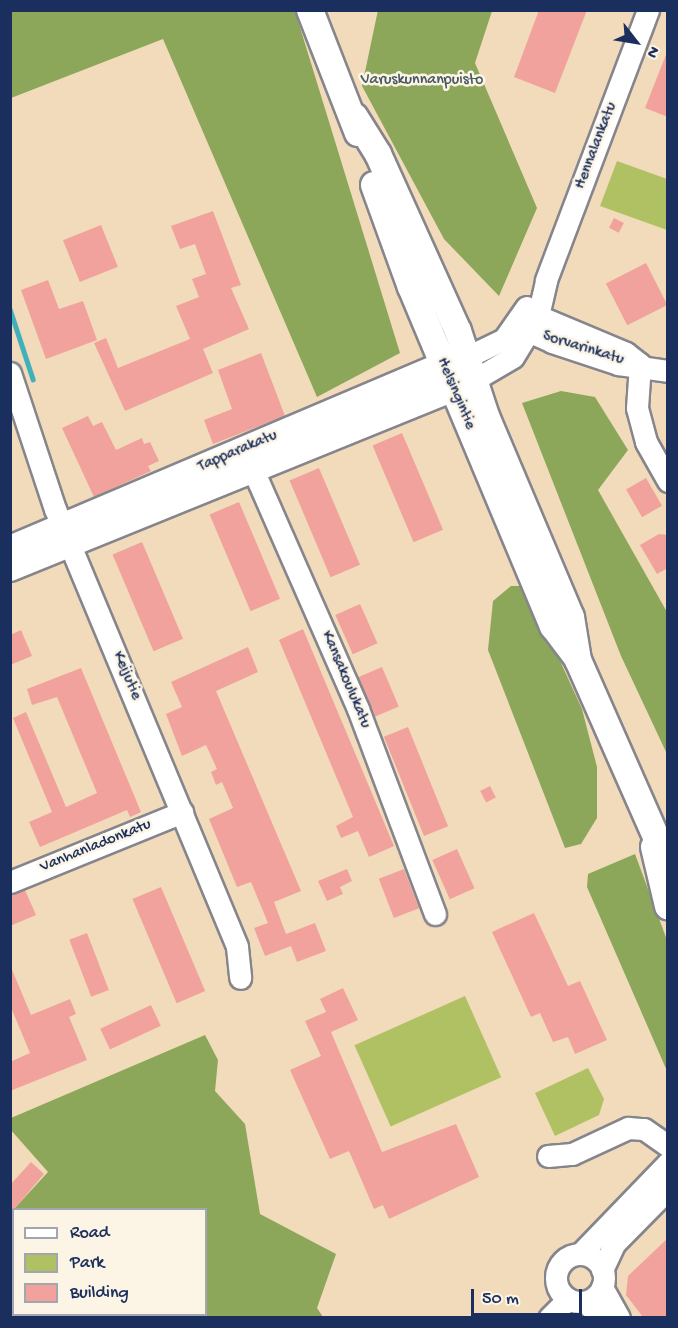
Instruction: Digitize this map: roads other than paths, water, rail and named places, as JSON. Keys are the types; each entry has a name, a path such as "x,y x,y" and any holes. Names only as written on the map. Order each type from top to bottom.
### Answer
{"main road":[{"name":"Helsingintie","path":"310,10 354,117 366,164 442,363"},
{"name":"Helsingintie","path":"354,117 378,154 464,375 571,617 579,660 648,824 668,864"},
{"name":"Tapparakatu","path":"249,459 442,363 464,375"},
{"name":"Tapparakatu","path":"10,568 66,535 249,459 464,375"},
{"name":"Tapparakatu","path":"10,549 66,535"},
{"name":"Helsingintie","path":"648,824 668,906"}],"street":[{"name":"Hennalankatu","path":"464,375 504,339 530,322 648,10"},
{"name":"Sorvarinkatu","path":"530,322 626,353 640,364 668,371"},
{"path":"640,364 637,408 646,442 668,481"},
{"name":"Keijutie","path":"10,373 66,535 237,947 240,978"},
{"name":"Kansakoulukatu","path":"249,459 358,709 435,914"},
{"name":"Vanhanladonkatu","path":"10,882 182,812"},
{"path":"548,1156 572,1154 628,1128 644,1129 668,1146"},
{"path":"602,1317 557,1286 557,1269 569,1256 580,1254 668,1163"},
{"path":"549,1317 576,1301 602,1279 614,1244 668,1189"},
{"path":"580,1254 602,1279 619,1317"}],"waterway":[{"path":"10,309 33,379"}],"park label":[{"name":"Varuskunnanpuisto","path":"422,81"}]}
